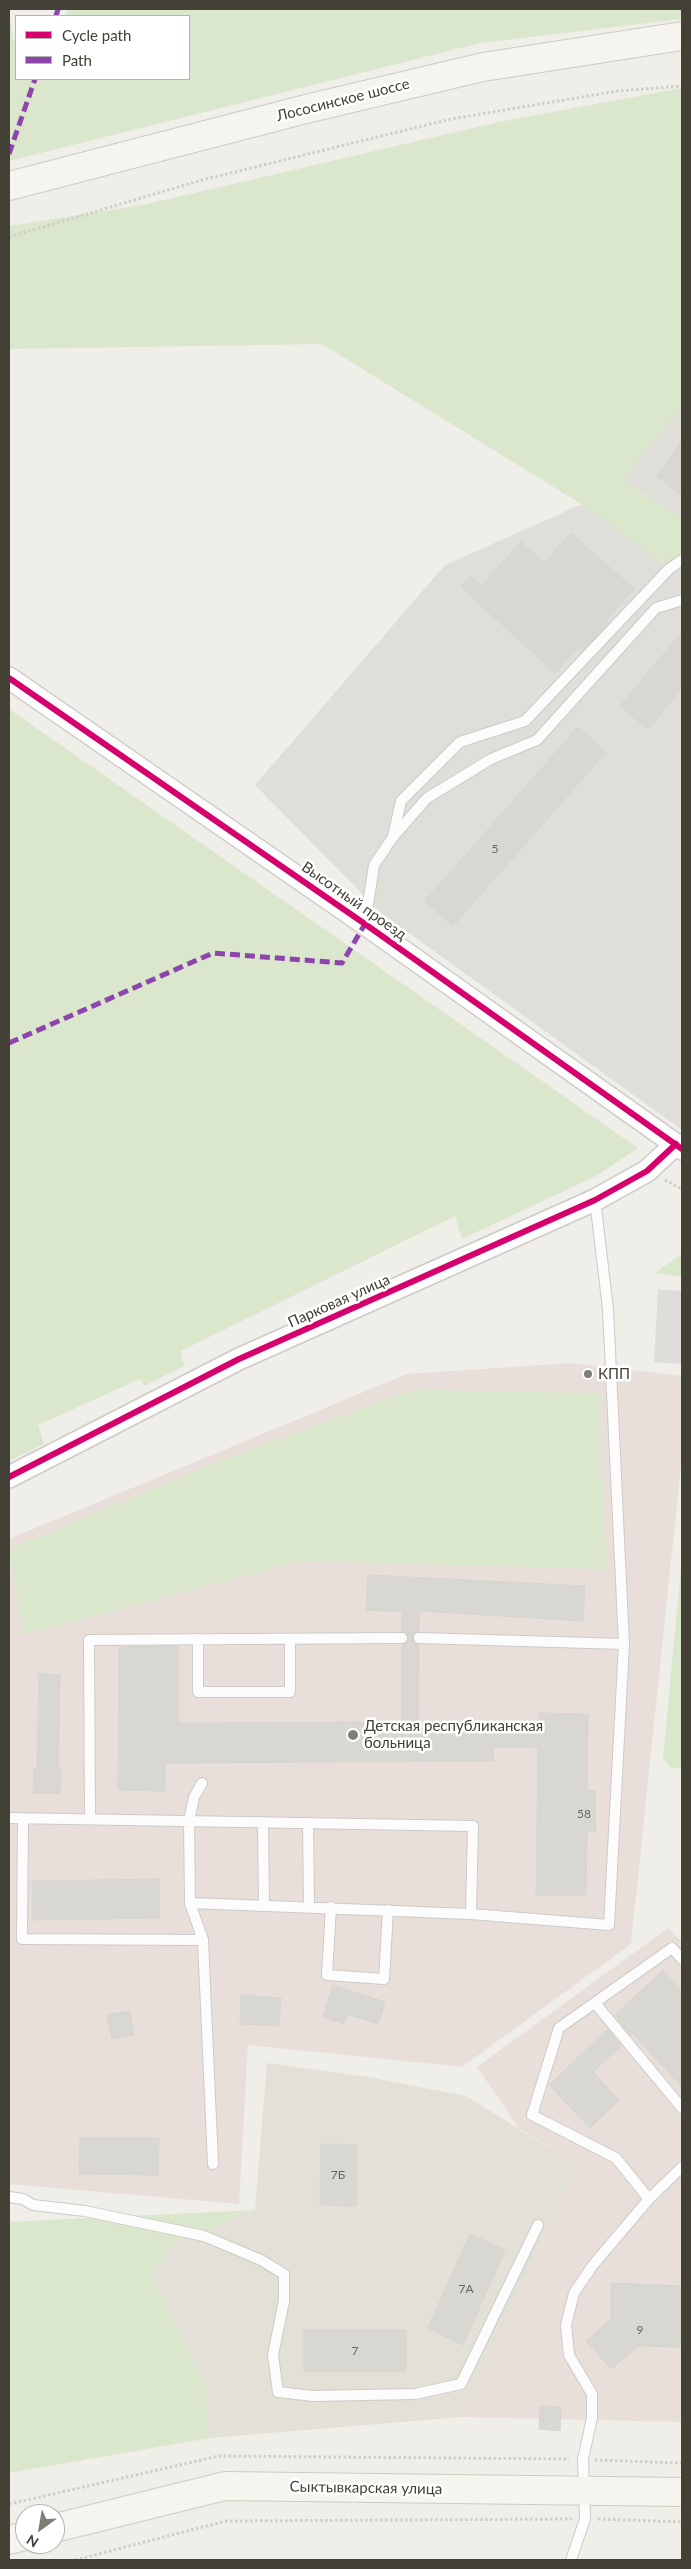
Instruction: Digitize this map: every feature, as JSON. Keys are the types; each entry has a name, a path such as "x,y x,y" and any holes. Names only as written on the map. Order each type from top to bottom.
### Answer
{"main road":[{"name":"Лососинское шоссе","path":"9,186 306,109 483,66 682,36"},
{"name":"Сыктывкарская улица","path":"65,2526 225,2486 682,2492"}],"street":[{"name":"Высотный проезд","path":"9,678 365,924 679,1146"},
{"name":"Парковая улица","path":"9,1477 239,1359 595,1200 647,1171 679,1146"}],"lane":[{"path":"393,837 401,801 460,742 525,721 669,570 682,560"},
{"path":"365,924 374,866 393,837 427,798 491,759 537,740 656,608 682,600"},
{"path":"190,1903 264,1904 471,1914 609,1925 624,1644 608,1310 595,1200"},
{"path":"198,1639 198,1692 290,1692 290,1638"},
{"path":"90,1820 89,1640 402,1638"},
{"path":"418,1638 624,1644"},
{"path":"202,1784 194,1797 189,1821 190,1903 203,1940 213,2164"},
{"path":"9,1818 473,1826 471,1914"},
{"path":"23,1818 22,1939 203,1940"},
{"path":"263,1822 264,1904"},
{"path":"308,1823 309,1906"},
{"path":"331,1907 327,1975 384,1979 388,1910"},
{"path":"649,2199 616,2158 532,2115 559,2028 672,1948 682,1959"},
{"path":"595,2003 682,2108"},
{"path":"571,2560 585,2519 583,2490 584,2459 592,2418 592,2394 569,2355 566,2325 574,2293 649,2199 682,2167"},
{"path":"9,2197 23,2199 33,2205 85,2212 204,2236 261,2260 284,2274 284,2301 273,2355 278,2392 313,2396 415,2394 461,2384 538,2225"}],"path":[{"path":"9,237 211,177 452,119 618,91 682,86"},
{"path":"625,2461 682,2463"},
{"path":"75,2560 226,2521 585,2519 682,2522"}],"shaded area":[{"path":"682,405 682,518 623,480"},
{"path":"582,504 666,565 682,555 682,1130 380,912 255,785 445,565"},
{"path":"658,1289 682,1291 682,1364 654,1362"},
{"path":"572,1363 682,1376 682,1456 631,1944 462,2067 248,2045 239,2204 9,2184 9,1539 407,1374"},
{"path":"668,1928 682,1942 682,2422 462,2417 578,2166 519,2128 477,2067"},
{"path":"267,2063 368,2077 466,2096 578,2166 462,2417 210,2438 205,2387 151,2275 174,2243 255,2210"}],"green space":[{"path":"68,9 682,9 682,19 480,43 9,161 9,14 15,42 15,80 190,80 190,15 66,15"},
{"path":"682,88 682,405 623,480 682,518 682,555 666,565 581,504 322,344 9,349 9,226 143,205 499,122"},
{"path":"9,709 638,1148 596,1176 462,1239 455,1216 181,1351 184,1366 144,1386 140,1379 38,1425 44,1444 9,1461"},
{"path":"682,1253 682,1277 655,1273"},
{"path":"413,1390 599,1393 606,1569 301,1561 23,1635 9,1549 222,1460"},
{"path":"682,1557 682,1767 672,1769 663,1758"},
{"path":"255,2210 174,2243 151,2275 205,2387 210,2438 9,2473 9,2222"}],"building":[{"path":"682,440 682,495 657,476"},
{"path":"571,533 634,589 606,620 609,623 582,651 579,647 555,673 461,587 471,576 482,585 521,542 544,563"},
{"path":"682,632 682,688 648,729 620,706"},
{"path":"578,727 606,752 453,926 425,901"},
{"name":"Детская республиканская больница","path":"368,1575 585,1586 583,1621 419,1611 419,1631 413,1634 412,1638 419,1645 418,1722 539,1722 539,1713 588,1714 587,1790 595,1791 596,1831 587,1831 586,1895 536,1895 538,1748 493,1747 494,1761 165,1763 165,1791 118,1790 119,1647 178,1646 178,1723 402,1722 402,1645 408,1642 409,1637 402,1631 402,1612 366,1610"},
{"path":"39,1674 60,1675 58,1770 61,1770 60,1793 33,1793 34,1769 37,1769"},
{"path":"159,1879 160,1918 33,1920 32,1881"},
{"path":"663,1970 682,1991 682,2087 633,2034 631,2036 615,2015"},
{"path":"333,1985 385,2002 378,2024 347,2014 344,2024 323,2017"},
{"path":"241,1995 281,1998 279,2026 240,2024"},
{"path":"130,2011 134,2035 112,2039 107,2015"},
{"path":"608,2029 621,2046 593,2072 619,2100 590,2128 549,2085"},
{"path":"80,2138 159,2138 158,2175 79,2174"},
{"path":"321,2144 357,2145 356,2206 320,2205"},
{"path":"470,2234 505,2250 463,2345 428,2328"},
{"path":"611,2283 682,2286 682,2347 639,2346 611,2369 586,2341 611,2319"},
{"path":"304,2330 406,2330 406,2372 304,2372"},
{"path":"540,2406 561,2407 560,2431 539,2429"}],"marked path":[{"path":"56,15 58,9"},
{"path":"9,154 35,80"},
{"path":"9,1043 213,953 342,963 365,924"}],"cycle path":[{"path":"9,678 365,924 682,1149"},
{"path":"9,1477 239,1359 595,1200 647,1171 676,1144"}],"place":[{"name":"КПП","path":"588,1374"},
{"name":"Детская республиканская больница","path":"353,1735"}]}
